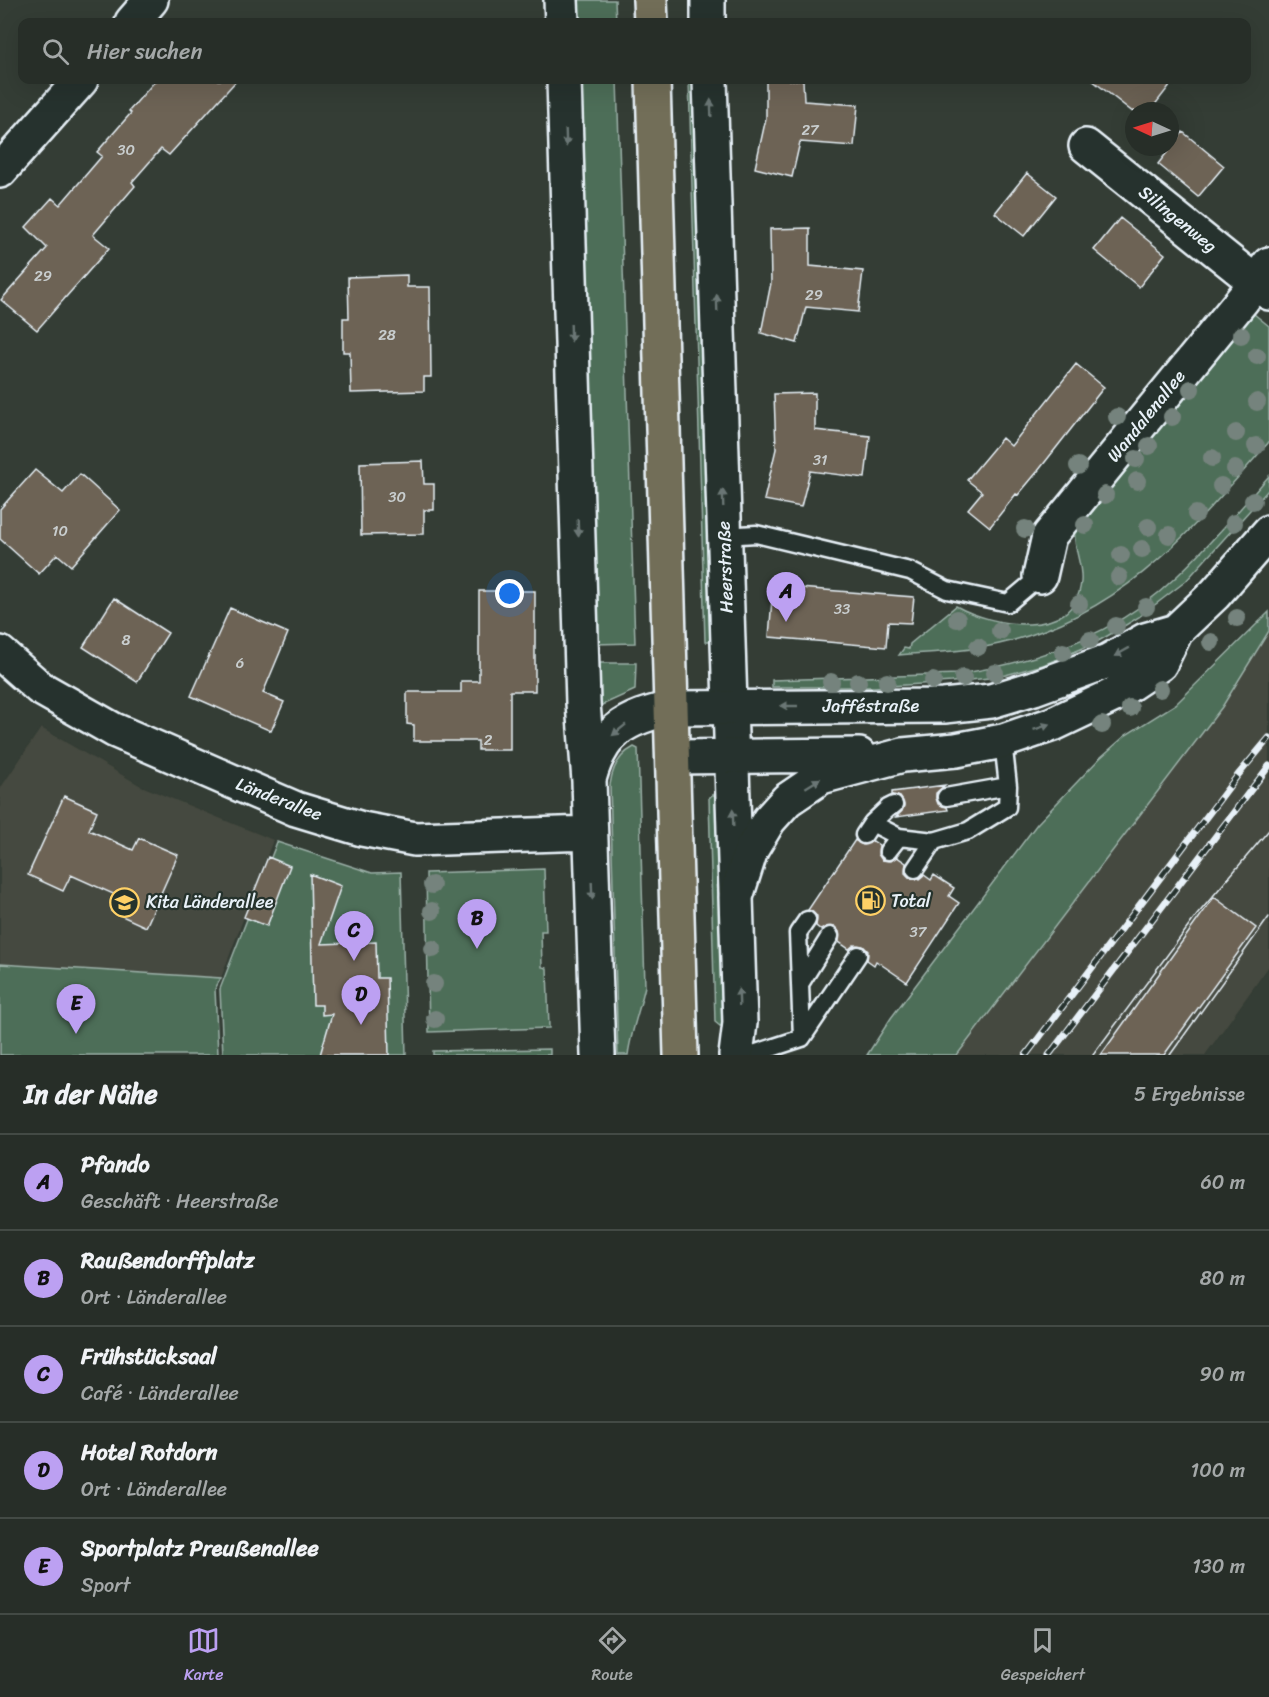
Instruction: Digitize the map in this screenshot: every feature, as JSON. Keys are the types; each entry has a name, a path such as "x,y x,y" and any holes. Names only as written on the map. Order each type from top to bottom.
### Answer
{"main road":[{"path":"650,0 651,18"},
{"path":"653,84 681,1055"}],"street":[{"path":"135,18 151,0"},
{"path":"561,0 562,18"},
{"path":"708,0 708,18"},
{"path":"0,171 77,84"},
{"path":"564,84 583,703 589,781 598,1055"},
{"name":"Heerstraße","path":"710,84 740,1023 736,1055"},
{"name":"Silingenweg","path":"1086,146 1265,279"},
{"name":"Wandalenallee","path":"1040,576 1049,536 1265,279"},
{"name":"Jafféstraße","path":"673,757 903,755 956,750 1003,741 1053,724 1112,696 1160,664 1176,631 1215,594 1269,532"},
{"name":"Jafféstraße","path":"589,781 595,758 603,744 622,726 647,713 672,708 944,706 991,701 1034,688 1108,660 1145,640 1176,631"},
{"name":"Länderallee","path":"0,653 40,688 114,730 296,809 362,829 415,839 590,833"},
{"name":"Jafféstraße","path":"736,897 751,850 769,820 787,800 821,777 903,755"}],"lane":[{"path":"724,536 756,534 910,571 946,590 1008,603 1040,576"},
{"path":"894,805 888,808 868,829 899,837 934,841 968,831 1007,807 1008,786 1003,741"},
{"path":"946,797 1008,786"},
{"path":"888,851 899,837"},
{"path":"915,869 934,841"},
{"path":"802,1038 798,933 807,920"},
{"path":"800,984 830,936"},
{"path":"750,1055 802,1038 858,955"}],"shaded area":[{"path":"1269,631 1269,966 1205,1055 957,1055 1222,707"},
{"name":"Kita Länderallee","path":"41,728 141,786 273,840 221,978 0,964 0,789"}],"green space":[{"path":"575,0 615,0 616,18 575,18"},
{"path":"577,84 617,84 635,643 595,644"},
{"path":"689,84 698,84 715,642 705,642"},
{"path":"1254,314 1269,326 1269,442 1181,538 1118,591 1082,613 1043,631 987,647 899,655 904,648 909,649 910,644 956,606 989,619 1009,623 1029,624 1048,621 1064,614 1075,601 1081,582 1074,535 1075,527 1248,317"},
{"path":"1269,476 1269,489 1186,581 1139,617 1093,644 1043,665 998,677 874,687 772,687 772,680 958,674 1017,662 1075,642 1129,615 1153,597 1224,528"},
{"path":"1269,612 1269,631 1222,707 957,1055 867,1055 891,1018 1037,824 1100,758 1126,735 1176,704"},
{"path":"595,663 636,663 635,690 599,705"},
{"path":"634,747 638,749 645,986 628,1055 618,1055 610,785 617,763 628,750"},
{"path":"716,795 725,1026 720,1026 715,1022 709,798"},
{"path":"277,842 372,873 401,872 406,1055 223,1055 220,989"},
{"path":"544,869 546,931 541,931 542,967 547,968 549,1028 429,1032 426,873"},
{"path":"0,964 221,978 215,989 218,1055 0,1055"},
{"path":"550,1049 550,1055 433,1055 433,1051"}],"building":[{"path":"153,84 233,84 169,155 161,149 132,182 135,186 93,235 109,248 37,330 1,300 47,248 26,227 52,198 60,205 102,156 97,152 131,113 129,111"},
{"path":"766,84 803,84 804,101 858,105 854,146 800,142 792,177 755,168 766,118"},
{"path":"1097,84 1171,84 1157,102 1125,102 1125,106"},
{"path":"1183,132 1224,166 1198,197 1158,164 1164,156 1179,156 1179,137"},
{"path":"1027,173 1056,196 1024,236 995,213"},
{"path":"1120,218 1165,254 1139,287 1094,250"},
{"path":"810,228 810,266 863,271 858,312 806,307 797,343 761,333 771,283 770,229"},
{"path":"407,275 407,287 430,287 431,377 424,377 424,391 351,393 350,352 343,352 343,318 349,318 348,277"},
{"path":"1076,364 1104,387 1038,471 990,527 968,509 982,492 967,480 1002,438 1011,446"},
{"path":"815,393 815,430 870,436 865,478 810,471 801,507 764,500 776,449 774,394"},
{"path":"423,461 424,484 434,484 434,510 424,510 424,534 361,535 360,463"},
{"path":"35,470 63,493 80,474 120,510 71,566 57,554 39,574 0,539 0,509"},
{"path":"773,586 914,597 911,623 888,622 886,647 769,637"},
{"path":"479,591 535,591 535,691 510,691 510,750 478,750 478,741 414,741 414,725 407,724 407,692 461,692 461,681 479,681"},
{"path":"114,598 168,633 137,682 83,647"},
{"path":"230,608 288,633 263,693 284,702 271,731 191,696"},
{"path":"945,785 936,793 936,798 938,804 947,807 948,810 896,817 904,805 900,797 892,795 892,792"},
{"path":"64,796 97,811 89,830 133,850 139,838 178,855 146,927 111,911 118,896 71,875 63,891 28,875"},
{"path":"855,840 863,845 873,841 879,845 878,854 882,860 891,861 897,857 906,863 905,873 910,878 919,879 924,875 931,880 934,875 954,888 949,896 959,903 907,982 876,961 874,965 867,960 868,951 863,946 854,945 849,949 839,942 839,932 835,927 826,927 821,930 816,926 817,916 808,910"},
{"path":"268,857 290,866 267,926 244,917"},
{"path":"310,874 341,886 321,944 376,942 377,978 387,978 389,1055 320,1055 332,1014 322,1015 322,1005 313,1005"},
{"path":"1214,897 1256,928 1164,1055 1101,1055"}],"tram line":[{"path":"1093,1055 1197,915 1269,830"},
{"path":"1170,1055 1269,917"}],"railway":[{"path":"1026,1055 1238,775 1269,738"},
{"path":"1049,1055 1269,766"}],"place":[{"name":"Pfando","path":"786,622"},
{"name":"Total","path":"870,901"},
{"name":"Kita Länderallee","path":"125,902"},
{"name":"Raußendorffplatz","path":"477,949"},
{"name":"Frühstücksaal","path":"354,961"},
{"name":"Hotel Rotdorn","path":"361,1025"},
{"name":"Sportplatz Preußenallee","path":"76,1034"}]}
